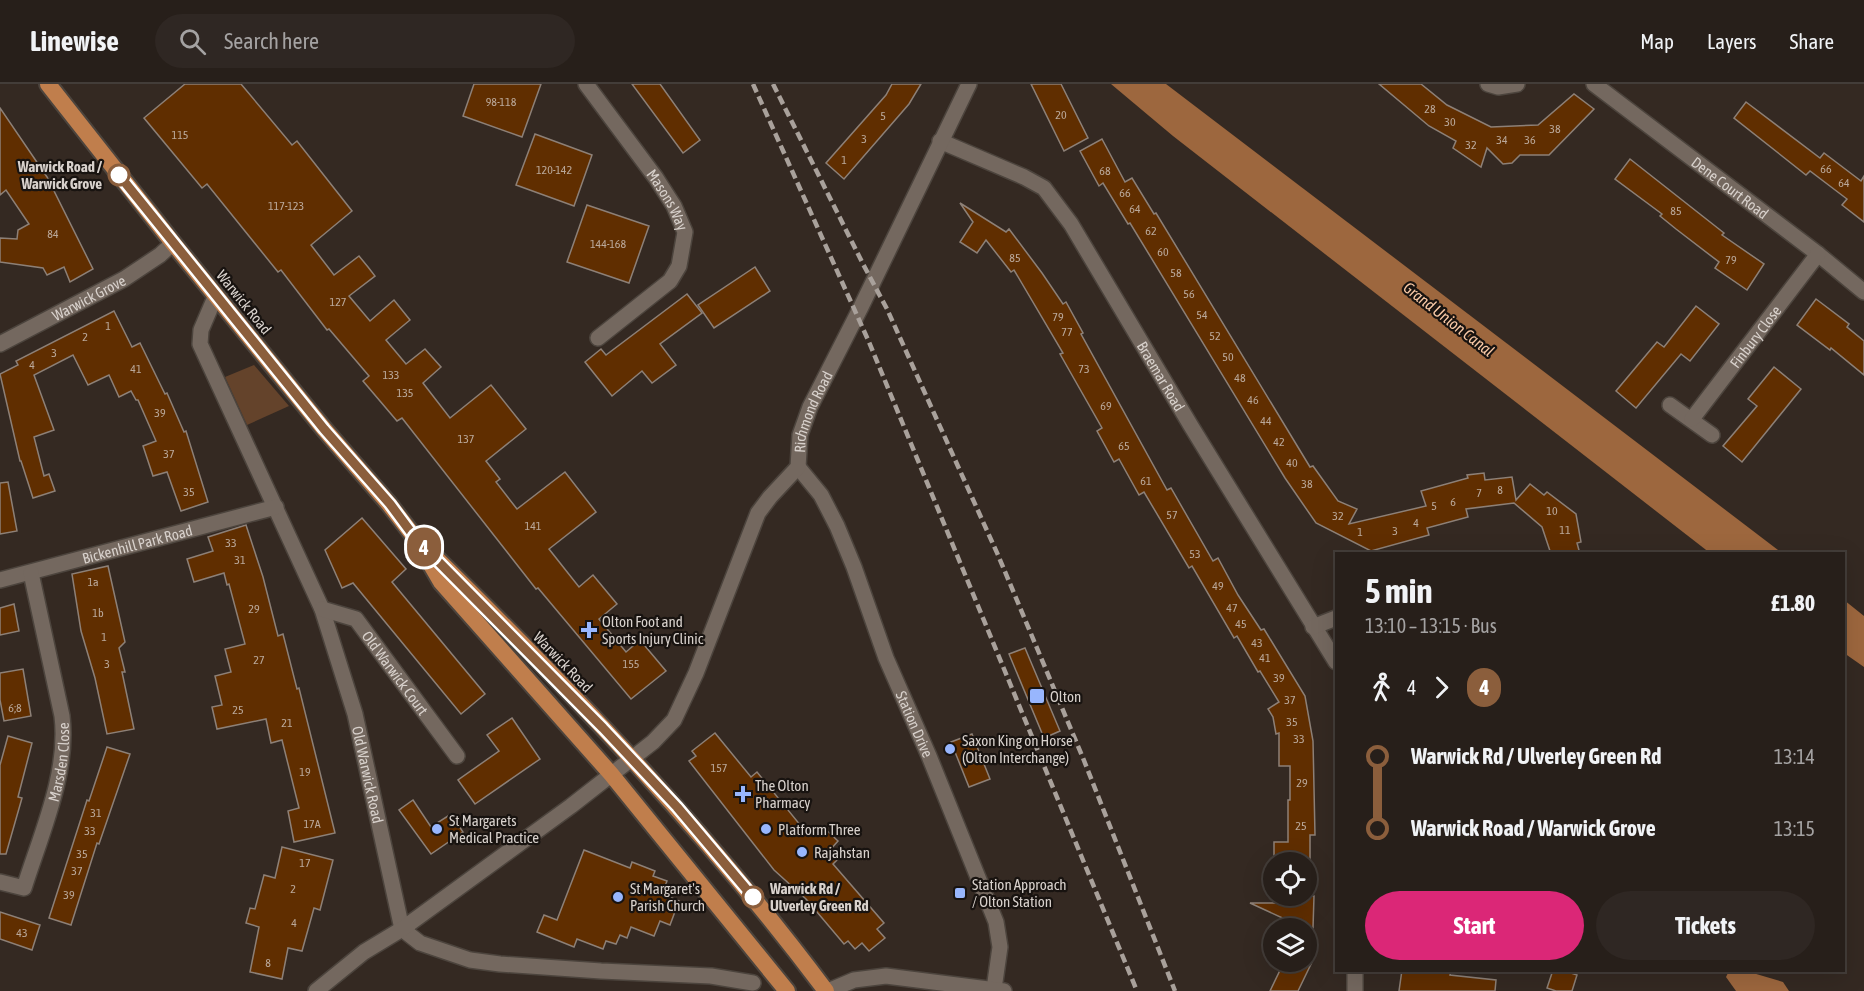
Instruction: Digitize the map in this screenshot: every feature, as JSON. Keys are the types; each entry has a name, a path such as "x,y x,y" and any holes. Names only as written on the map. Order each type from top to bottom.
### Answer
{"highway":[{"name":"Warwick Road","path":"48,84 324,429 390,504 416,539 441,582 611,774 787,991"},
{"name":"Warwick Road","path":"416,539 633,759 677,807 776,924 827,991"}],"street":[{"name":"Masons Way","path":"586,84 662,188 674,206 685,232 679,266 670,281 598,338"},
{"name":"Richmond Road","path":"633,759 674,720 696,673 758,513 798,467 800,435 810,407 969,84"},
{"path":"1488,84 1498,87 1517,84"},
{"name":"Dene Court Road","path":"1594,84 1818,254 1864,292"},
{"name":"Braemar Road","path":"940,141 1024,177 1044,188 1055,202 1071,224 1335,660"},
{"name":"Warwick Grove","path":"0,344 124,279 160,255 173,243"},
{"name":"Finbury Close","path":"1692,419 1818,254"},
{"name":"Old Warwick Road","path":"216,295 201,330 200,345 322,609 355,714 402,929"},
{"path":"1670,405 1712,435"},
{"name":"Station Drive","path":"798,467 821,495 837,526 886,658 929,756 996,922 1000,947 999,990"},
{"name":"Bickenhill Park Road","path":"0,580 276,507"},
{"name":"Marsden Close","path":"0,882 24,888 63,756 65,736 62,716 31,573"},
{"name":"Old Warwick Court","path":"322,609 356,619 457,756"},
{"path":"1314,627 1335,618"},
{"path":"316,991 364,952 402,929 633,759"},
{"path":"402,929 420,943 470,960 601,971 711,976 753,983"},
{"path":"1355,972 1355,991"},
{"path":"827,991 854,980 886,976 999,990"}],"shaded area":[{"path":"254,365 289,406 247,425 225,377"}],"water":[{"name":"Grand Union Canal","path":"1111,84 1166,84 1781,552 1709,552 1173,136"},
{"path":"1845,601 1864,616 1864,667 1845,654"},
{"path":"1728,972 1749,972 1783,982 1789,991 1736,991 1726,977"}],"building":[{"path":"185,84 241,84 292,145 297,141 352,211 311,245 334,275 359,256 368,267 375,276 349,296 370,321 394,300 410,320 386,340 406,364 425,349 441,367 423,383 450,418 491,385 526,429 486,461 500,479 496,482 517,509 565,472 596,512 549,549 579,587 593,575 617,604 599,619 626,652 640,640 666,671 631,699 538,588 536,589 402,418 397,421 363,381 369,376 329,329 327,330 281,270 278,272 207,184 202,188 144,118"},
{"path":"474,84 541,84 522,137 463,116"},
{"path":"632,84 660,84 700,140 683,153"},
{"path":"892,84 921,84 909,104 844,179 826,163 886,95"},
{"path":"1031,84 1061,84 1088,138 1064,151"},
{"path":"1379,84 1421,84 1447,105 1491,127 1538,125 1574,94 1594,109 1549,155 1520,155 1512,163 1503,164 1487,148 1481,167 1453,148 1456,141 1429,126"},
{"path":"1746,102 1820,158 1824,153 1861,181 1864,176 1864,222 1842,205 1847,199 1810,171 1806,175 1734,118"},
{"path":"0,108 47,177 93,269 70,282 64,267 47,275 43,268 0,262 0,238 17,239 18,230 29,224 6,190 0,195"},
{"path":"535,134 592,155 574,206 516,185"},
{"path":"1102,139 1125,182 1132,178 1154,214 1156,213 1310,467 1313,466 1338,501 1357,509 1349,524 1426,506 1421,491 1468,478 1467,475 1484,473 1485,480 1512,477 1516,500 1530,484 1544,495 1547,492 1576,514 1581,542 1577,543 1579,552 1550,552 1542,527 1514,503 1466,509 1468,517 1427,528 1429,535 1371,551 1316,523 1285,478 1130,223 1128,224 1103,183 1099,186 1080,151"},
{"path":"1630,159 1724,233 1722,235 1764,264 1747,290 1715,268 1719,262 1660,216 1662,214 1615,179"},
{"path":"960,203 1006,232 1009,229 1063,304 1066,302 1083,333 1081,334 1167,490 1171,488 1213,561 1218,558 1238,595 1261,630 1264,629 1305,696 1313,741 1315,835 1310,835 1310,852 1274,852 1274,842 1288,842 1288,800 1290,800 1290,766 1279,766 1279,733 1276,734 1273,717 1268,709 1279,702 1237,636 1234,638 1192,566 1189,568 1144,492 1139,495 1119,459 1114,462 1097,431 1102,428 1060,354 1063,353 1014,270 1011,272 986,240 977,253 960,242 973,222"},
{"path":"587,205 649,226 629,283 567,262"},
{"path":"755,267 770,291 714,328 698,305"},
{"path":"687,294 702,313 660,344 676,365 652,383 642,371 612,396 585,362 601,349 606,355"},
{"path":"1816,299 1849,324 1847,327 1864,341 1864,375 1831,348 1830,350 1797,325"},
{"path":"1696,306 1719,324 1690,361 1681,354 1636,408 1616,391 1657,342 1664,347"},
{"path":"114,311 132,347 140,343 165,394 167,393 184,432 186,431 208,502 181,511 167,472 153,476 143,446 156,441 138,400 131,391 119,397 109,375 88,385 73,355 34,375 54,430 34,437 44,476 49,474 55,491 33,498 20,461 0,374 18,365 16,361"},
{"path":"1774,367 1801,389 1742,462 1723,446 1757,406 1748,399"},
{"path":"8,482 17,531 0,534 0,483"},
{"path":"362,518 406,569 392,582 485,694 461,714 353,583 342,588 325,550"},
{"path":"246,525 263,577 278,636 283,634 297,689 299,688 335,833 294,842 288,811 299,808 282,740 271,743 266,719 217,729 212,707 222,705 215,676 231,672 225,649 245,644 224,573 194,582 187,559 213,551 208,537"},
{"path":"108,566 125,642 119,648 134,729 107,734 95,678 81,631 72,574"},
{"path":"14,604 19,631 0,635 0,608"},
{"path":"1025,648 1060,731 1044,738 1009,654"},
{"path":"23,669 31,716 4,721 0,700 0,673"},
{"path":"512,718 540,759 475,804 458,780 499,751 487,735"},
{"path":"715,733 751,777 757,772 805,831 808,828 815,834 822,826 838,841 830,850 839,858 833,864 884,923 877,929 885,938 869,951 862,943 855,949 848,941 844,944 806,899 774,870 689,761 696,756 692,751"},
{"path":"972,734 990,779 969,787 951,742"},
{"path":"8,736 32,743 18,797 22,798 6,854 0,854 0,765"},
{"path":"107,747 130,754 99,844 97,843 71,925 49,918 87,800 89,801"},
{"name":"St Margarets Medical Practice","path":"413,800 431,827 451,814 463,832 431,854 399,810"},
{"path":"282,847 333,860 320,910 314,908 302,951 288,948 282,979 250,972 259,927 246,923 250,908 255,909 264,875 275,878"},
{"name":"St Margaret's Parish Church","path":"584,850 630,868 632,862 655,871 653,876 667,881 662,894 679,901 670,925 660,921 654,936 631,927 627,938 620,935 616,944 606,941 603,949 577,939 574,947 537,932 544,915 557,920"},
{"path":"1250,903 1263,903 1263,906 1314,906 1313,918 1282,918"},
{"path":"0,912 40,925 32,950 0,939"},
{"path":"1279,972 1307,972 1298,991 1270,991"},
{"path":"1402,972 1451,972 1450,975 1496,980 1495,991 1399,991"},
{"path":"1552,972 1568,972 1577,975 1572,991 1556,991 1547,988"}],"railway":[{"path":"753,84 869,342 1137,991"},
{"path":"773,84 887,309 998,555 1083,758 1175,991"}],"bus line":[{"name":"4","path":"119,175 324,429 390,504 416,539 603,728 677,807 753,897"}],"place":[{"name":"Warwick Road / Warwick Grove","path":"119,175"},
{"name":"Olton Foot and Sports Injury Clinic","path":"589,630"},
{"name":"Olton","path":"1037,696"},
{"name":"Saxon King on Horse (Olton Interchange)","path":"950,749"},
{"name":"The Olton Pharmacy","path":"743,794"},
{"name":"St Margarets Medical Practice","path":"437,829"},
{"name":"Platform Three","path":"766,829"},
{"name":"Rajahstan","path":"802,852"},
{"name":"Station Approach / Olton Station","path":"960,893"},
{"name":"St Margaret's Parish Church","path":"618,897"},
{"name":"Warwick Rd / Ulverley Green Rd","path":"753,897"}]}
